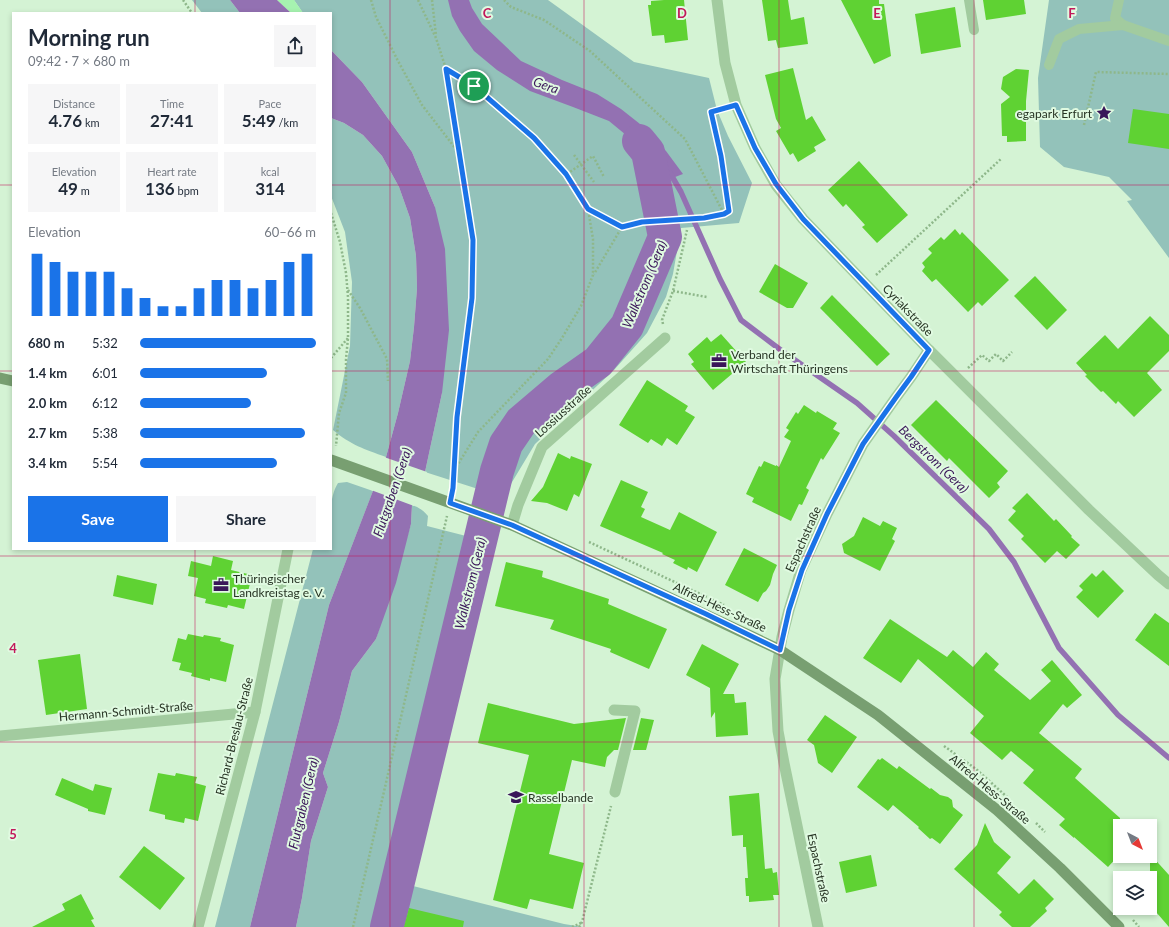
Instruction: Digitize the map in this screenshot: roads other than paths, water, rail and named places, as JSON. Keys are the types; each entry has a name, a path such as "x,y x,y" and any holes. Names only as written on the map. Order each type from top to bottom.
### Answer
{"main road":[{"path":"0,378 12,381"},
{"name":"Alfred-Hess-Straße","path":"332,460 508,524 646,586 780,650 878,715 997,810 1060,868 1119,927"}],"street":[{"name":"Cyriakstraße","path":"717,0 725,63 736,105 755,148 776,184 803,219 957,378 1090,510 1169,584"},
{"name":"Lossiusstraße","path":"508,524 518,505 542,447 665,338"},
{"name":"Espachstraße","path":"818,927 778,731 775,679 780,650 789,610 802,570 827,514 863,444 929,350"},
{"name":"Richard-Breslau-Straße","path":"196,926 254,712 288,550"},
{"path":"614,710 635,711 615,792"},
{"name":"Hermann-Schmidt-Straße","path":"0,736 254,712"}],"lane":[{"path":"970,0 974,30"},
{"path":"1119,0 1115,18 1123,25 1169,41"},
{"path":"1049,65 1059,38 1079,30 1123,25"}],"water":[{"path":"230,0 277,0 290,12 239,12"},
{"name":"Gera","path":"448,0 469,0 482,24 521,61 597,94 621,109 640,124 666,151 683,174 654,185 641,153 626,135 609,121 530,91 497,70 474,51 460,31 452,16"},
{"name":"Flutgraben (Gera)","path":"332,51 362,82 412,152 435,207 445,249 449,330 442,393 425,472 412,505 411,524 396,583 376,639 352,671 339,722 323,773 328,787 311,841 296,927 250,927 329,605 386,457 410,361 414,327 417,288 416,256 410,218 399,187 382,156 363,135 344,123 332,118"}],"waterway":[{"name":"Walkstrom (Gera)","path":"387,927 497,471 506,444 521,422 561,388 598,362 627,326 665,237 648,152 639,141"},
{"name":"Bergstrom (Gera)","path":"670,173 681,192 720,279 741,320 782,351 857,403 894,436 989,529 1014,562 1059,648 1118,715 1169,758"}],"place":[{"name":"egapark Erfurt","path":"1104,113"},
{"name":"Verband der Wirtschaft Thüringens","path":"719,361"},
{"name":"Thüringischer Landkreistag e. V.","path":"221,585"},
{"name":"Rasselbande","path":"516,797"}]}
